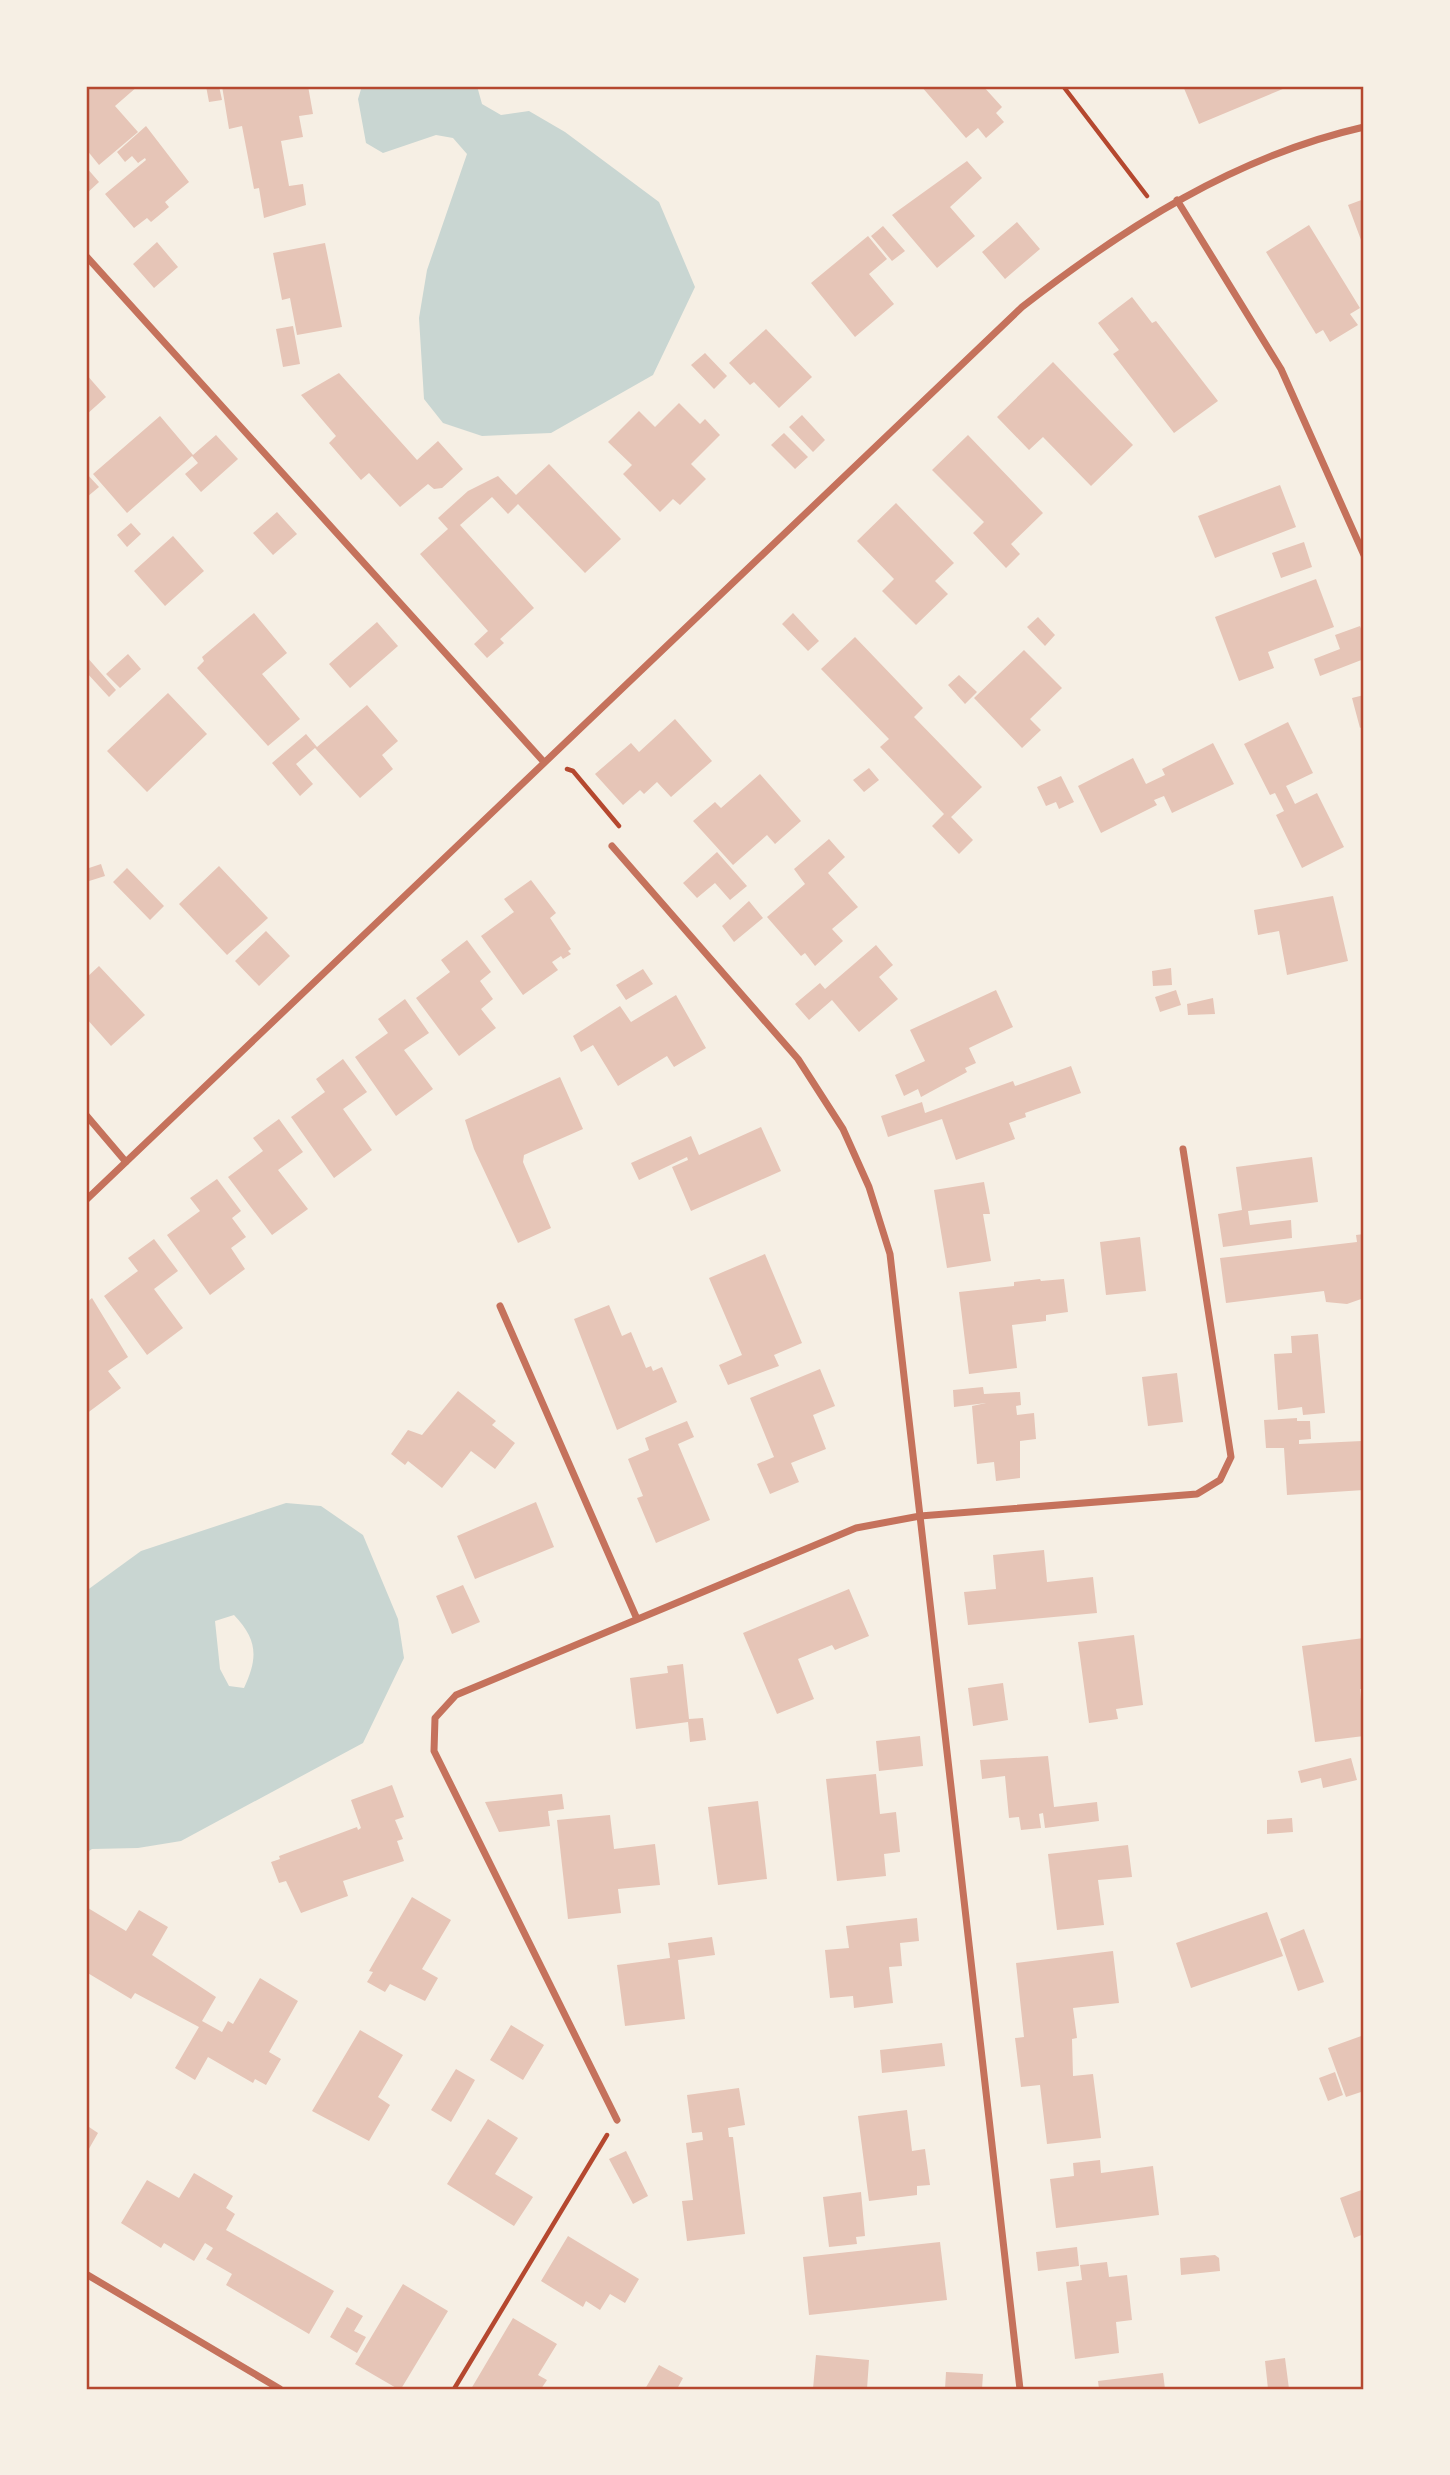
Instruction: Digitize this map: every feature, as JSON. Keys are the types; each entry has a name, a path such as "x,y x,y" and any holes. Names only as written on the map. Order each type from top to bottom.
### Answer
{"street":[{"path":"86,1200 543,761 1022,307 1094,251 1177,200 1240,169 1364,127"},
{"path":"1177,200 1281,369 1364,555"},
{"path":"86,256 543,761"},
{"path":"612,846 798,1059 843,1129 869,1187 890,1254 1020,2389"},
{"path":"86,1115 126,1162"},
{"path":"617,2120 434,1751 435,1718 456,1695 856,1528 920,1516 1197,1494 1220,1480 1231,1457 1183,1149"},
{"path":"500,1306 637,1619"},
{"path":"86,2274 280,2389"}],"path":[{"path":"1063,86 1158,211"},
{"path":"543,761 573,771 619,825 612,846"},
{"path":"454,2389 617,2120"}],"shaded area":[{"path":"362,86 477,86 482,104 501,115 529,111 565,132 659,202 695,287 653,375 551,433 482,436 443,423 424,399 419,318 427,270 467,154 453,138 436,135 383,153 366,143 358,99"},
{"path":"286,1503 321,1506 363,1535 398,1619 404,1658 363,1743 181,1841 138,1848 92,1849 86,1853 86,1591 141,1551","holes":["234,1615 242,1624 253,1650 252,1667 244,1688 229,1686 220,1669 215,1621"]}],"building":[{"path":"86,86 138,86 115,106 138,132 99,165 86,149"},
{"path":"206,86 219,86 222,100 209,102"},
{"path":"222,86 308,86 313,114 299,116 303,137 281,141 289,186 303,184 306,205 264,218 259,188 254,189 242,126 229,129"},
{"path":"921,86 983,86 1002,107 996,113 1004,122 986,138 978,128 966,138"},
{"path":"1183,86 1290,86 1199,124"},
{"path":"146,126 189,182 165,202 169,207 151,222 147,218 134,228 105,194 146,160 145,158 138,163 132,156 125,162 117,152"},
{"path":"967,161 982,178 950,207 975,236 937,268 892,215"},
{"path":"86,167 99,182 86,194"},
{"path":"1364,199 1364,248 1348,205"},
{"path":"1017,222 1040,249 1005,279 982,252"},
{"path":"1309,225 1360,308 1350,314 1358,325 1330,342 1323,330 1316,334 1266,252"},
{"path":"883,226 905,251 892,261 871,236"},
{"path":"868,236 887,259 869,274 894,304 855,337 811,283"},
{"path":"157,242 178,267 154,288 133,264"},
{"path":"325,243 342,327 297,335 290,298 282,300 273,253"},
{"path":"1132,297 1152,323 1156,321 1218,401 1174,433 1113,354 1119,350 1098,323"},
{"path":"293,326 300,364 283,367 276,329"},
{"path":"766,329 812,377 779,408 754,382 750,385 729,363"},
{"path":"705,353 727,376 714,389 691,365"},
{"path":"1053,362 1133,445 1091,486 1043,437 1029,450 997,417"},
{"path":"339,373 417,460 438,441 463,469 442,488 434,489 428,484 400,507 369,473 361,480 329,443 336,436 301,395"},
{"path":"86,374 106,397 86,415"},
{"path":"679,403 700,424 705,419 720,435 691,464 706,479 680,505 673,499 660,512 623,474 632,465 608,442 639,411 655,427"},
{"path":"802,415 825,440 813,452 789,427"},
{"path":"160,416 193,455 216,435 238,459 201,492 185,474 198,463 192,456 127,513 93,474"},
{"path":"784,433 808,457 795,469 771,445"},
{"path":"968,435 1043,513 1011,544 1020,554 1006,568 973,533 984,522 932,470"},
{"path":"549,464 621,539 585,573 518,504 508,514 492,497 460,525 534,608 500,639 504,643 487,658 474,644 488,631 420,554 448,529 438,518 468,491 498,476 516,495"},
{"path":"86,473 99,487 87,497 86,496"},
{"path":"1280,485 1296,527 1215,558 1198,516"},
{"path":"896,503 954,563 935,581 948,594 916,625 882,591 894,579 857,541"},
{"path":"277,512 297,534 273,555 253,533"},
{"path":"131,523 141,534 127,547 117,535"},
{"path":"173,536 204,571 165,606 134,571"},
{"path":"1304,542 1312,567 1281,578 1272,553"},
{"path":"1316,579 1334,627 1268,652 1274,668 1239,681 1215,617"},
{"path":"254,613 287,653 262,674 300,719 268,746 197,668 204,661 202,657"},
{"path":"793,613 819,641 808,651 782,624"},
{"path":"1038,617 1055,635 1045,646 1027,627"},
{"path":"377,622 398,646 350,688 329,664"},
{"path":"1360,626 1364,637 1364,659 1320,676 1314,659 1340,649 1335,635"},
{"path":"855,637 923,708 914,717 982,787 951,817 973,840 959,854 932,826 944,814 880,747 889,739 821,669"},
{"path":"1024,650 1062,688 1030,719 1041,730 1022,748 974,698"},
{"path":"128,654 141,669 120,688 106,674"},
{"path":"86,656 116,690 109,697 86,672"},
{"path":"959,675 977,692 965,704 948,685"},
{"path":"168,693 207,734 147,792 107,751"},
{"path":"1364,695 1364,726 1360,728 1352,698"},
{"path":"367,705 398,741 382,755 393,769 360,798 315,748 296,764 313,784 300,796 272,763 306,734 317,747"},
{"path":"675,719 712,761 671,797 657,782 644,794 640,790 623,805 595,774 631,743 639,752"},
{"path":"1288,722 1313,773 1286,786 1295,804 1317,793 1344,847 1302,868 1276,815 1284,811 1275,793 1270,795 1244,744"},
{"path":"1213,743 1234,784 1172,813 1164,796 1154,800 1157,805 1101,833 1078,786 1133,758 1146,784 1165,775 1162,769"},
{"path":"869,768 879,780 864,792 853,780"},
{"path":"760,774 801,821 775,844 767,835 733,865 693,821 715,802 721,808"},
{"path":"1061,776 1074,802 1059,809 1056,802 1046,806 1037,787"},
{"path":"829,839 845,857 828,873 858,907 832,929 843,941 815,966 805,953 801,956 767,917 805,884 794,869"},
{"path":"717,852 747,886 730,900 715,883 697,898 683,883"},
{"path":"86,860 89,868 101,864 105,876 86,882"},
{"path":"219,866 268,918 227,955 179,904"},
{"path":"127,868 164,906 150,920 113,882"},
{"path":"531,880 556,913 550,918 571,949 568,951 571,954 552,962 558,970 523,995 481,936 514,912 504,899"},
{"path":"1333,896 1348,961 1287,975 1279,931 1258,935 1254,910"},
{"path":"749,901 763,918 734,942 722,926"},
{"path":"266,931 290,956 259,986 235,961"},
{"path":"467,940 491,972 480,981 493,999 481,1009 496,1028 459,1056 416,998 450,972 441,960"},
{"path":"876,945 893,965 879,977 898,999 859,1032 832,1000 809,1020 795,1004 820,983 825,989"},
{"path":"99,966 145,1015 111,1046 86,1018 86,978"},
{"path":"1171,968 1172,985 1153,986 1152,971"},
{"path":"643,969 653,984 626,1000 616,985"},
{"path":"996,990 1013,1027 969,1048 976,1063 965,1068 967,1072 921,1097 918,1089 904,1096 895,1075 925,1061 910,1030"},
{"path":"1176,990 1181,1005 1160,1012 1155,997"},
{"path":"676,995 706,1048 674,1067 667,1056 618,1086 593,1045 581,1052 573,1036 620,1006 631,1022"},
{"path":"1213,998 1215,1014 1188,1015 1187,1004"},
{"path":"405,999 429,1033 404,1050 433,1089 396,1116 355,1057 388,1033 378,1019"},
{"path":"343,1059 367,1092 343,1109 372,1150 334,1178 291,1117 325,1092 316,1079"},
{"path":"1071,1066 1081,1093 1025,1113 1026,1117 1009,1123 1015,1139 956,1160 942,1119 888,1137 881,1116 922,1102 925,1113 1013,1081 1015,1086"},
{"path":"560,1077 583,1129 524,1155 523,1162 551,1228 518,1243 474,1149 465,1120"},
{"path":"279,1119 303,1152 278,1170 308,1209 272,1235 228,1177 263,1151 253,1138"},
{"path":"761,1127 781,1171 691,1211 672,1167 688,1160 687,1157 639,1180 631,1163 691,1136 699,1155"},
{"path":"1312,1157 1318,1202 1248,1211 1250,1225 1291,1220 1292,1238 1223,1247 1218,1214 1242,1210 1236,1167"},
{"path":"217,1179 241,1211 232,1218 246,1237 231,1248 245,1269 210,1295 167,1235 200,1211 190,1198"},
{"path":"984,1182 990,1214 983,1214 991,1261 947,1268 934,1190"},
{"path":"1364,1234 1364,1259 1361,1259 1364,1298 1347,1304 1326,1302 1324,1291 1226,1303 1220,1258 1357,1242 1356,1235"},
{"path":"1140,1237 1146,1291 1106,1295 1100,1242"},
{"path":"154,1239 178,1271 154,1289 183,1328 147,1355 104,1296 138,1271 128,1258"},
{"path":"765,1254 802,1343 774,1355 779,1366 728,1385 719,1365 742,1355 709,1278"},
{"path":"1064,1279 1068,1312 1046,1315 1046,1321 1012,1325 1017,1368 969,1374 959,1292 1014,1286 1014,1282"},
{"path":"92,1298 128,1357 108,1371 121,1388 86,1414 86,1303"},
{"path":"609,1305 622,1336 631,1332 646,1368 651,1366 653,1371 662,1367 677,1402 617,1430 574,1319"},
{"path":"1318,1334 1325,1413 1303,1415 1302,1407 1278,1410 1274,1354 1292,1353 1291,1336"},
{"path":"820,1369 835,1406 813,1415 826,1449 791,1463 799,1482 770,1494 757,1464 774,1457 750,1398"},
{"path":"1177,1373 1183,1422 1148,1426 1142,1377"},
{"path":"983,1387 984,1394 1020,1392 1021,1405 1016,1406 1017,1415 1034,1413 1036,1439 1020,1441 1020,1478 996,1481 994,1462 977,1464 972,1406 986,1403 954,1407 953,1390"},
{"path":"458,1391 496,1421 492,1425 515,1443 495,1469 471,1451 442,1488 408,1461 405,1465 391,1454 408,1430 422,1435"},
{"path":"1297,1418 1297,1421 1310,1421 1311,1439 1299,1440 1299,1444 1362,1441 1364,1425 1364,1490 1287,1495 1284,1448 1266,1448 1264,1420"},
{"path":"687,1421 694,1437 678,1444 710,1520 656,1543 637,1498 643,1496 628,1459 649,1450 645,1438"},
{"path":"536,1502 554,1547 475,1579 457,1536"},
{"path":"1044,1550 1047,1582 1093,1577 1097,1613 968,1625 964,1592 996,1589 993,1555"},
{"path":"463,1585 480,1622 452,1634 436,1596"},
{"path":"849,1589 869,1636 835,1650 832,1645 798,1659 814,1699 777,1714 743,1633"},
{"path":"1134,1635 1143,1705 1116,1709 1118,1719 1089,1723 1078,1642"},
{"path":"1364,1638 1364,1689 1360,1689 1364,1736 1315,1742 1302,1646"},
{"path":"683,1664 689,1719 703,1718 706,1740 690,1742 688,1722 636,1729 630,1678 668,1673 667,1666"},
{"path":"1003,1683 1008,1720 973,1726 968,1688"},
{"path":"920,1736 923,1766 879,1771 876,1741"},
{"path":"1048,1756 1054,1807 1097,1802 1099,1821 1045,1828 1043,1813 1039,1814 1041,1828 1021,1830 1019,1817 1009,1818 1005,1776 982,1779 980,1760"},
{"path":"1351,1758 1357,1780 1323,1788 1321,1778 1301,1783 1298,1771"},
{"path":"876,1774 880,1814 896,1812 900,1852 884,1854 886,1876 837,1881 826,1779"},
{"path":"392,1785 404,1817 395,1820 403,1839 397,1841 404,1861 343,1881 348,1896 301,1913 286,1881 279,1883 271,1862 280,1859 279,1856 357,1827 358,1830 361,1828 351,1800"},
{"path":"562,1794 564,1809 548,1811 550,1826 499,1832 485,1802"},
{"path":"758,1801 767,1879 718,1885 708,1807"},
{"path":"610,1815 614,1849 655,1844 660,1885 618,1889 621,1913 568,1919 557,1820"},
{"path":"1292,1818 1293,1832 1267,1834 1267,1820"},
{"path":"1128,1845 1132,1877 1098,1880 1104,1925 1057,1930 1048,1854"},
{"path":"412,1897 451,1920 422,1969 438,1978 425,2001 390,1984 385,1992 367,1982 373,1972 369,1971"},
{"path":"88,1908 126,1931 139,1910 168,1927 152,1955 216,1997 202,2021 222,2032 228,2021 233,2024 260,1978 298,2001 269,2052 281,2059 266,2085 255,2079 253,2083 208,2057 195,2080 175,2068 199,2027 135,1993 131,1999 86,1972"},
{"path":"1267,1912 1283,1956 1191,1988 1176,1943"},
{"path":"917,1918 919,1941 900,1943 902,1966 889,1967 893,2003 854,2008 853,1996 830,1998 825,1950 849,1948 846,1926"},
{"path":"1304,1929 1324,1982 1298,1991 1280,1939"},
{"path":"712,1937 715,1955 678,1960 685,2019 625,2026 617,1965 670,1958 668,1943"},
{"path":"1113,1951 1119,2003 1073,2008 1077,2038 1072,2039 1073,2076 1093,2074 1101,2138 1047,2144 1040,2085 1021,2087 1015,2038 1024,2037 1016,1963"},
{"path":"511,2025 544,2045 523,2080 490,2060"},
{"path":"360,2030 403,2055 378,2097 390,2105 369,2141 312,2111"},
{"path":"1364,2035 1364,2091 1346,2097 1328,2048"},
{"path":"942,2043 945,2066 882,2073 880,2050"},
{"path":"456,2069 475,2080 451,2122 431,2110"},
{"path":"1335,2072 1343,2095 1328,2101 1319,2078"},
{"path":"739,2088 745,2125 728,2128 729,2137 733,2137 745,2234 687,2241 682,2201 693,2200 686,2143 703,2140 702,2132 692,2133 687,2095"},
{"path":"907,2110 912,2151 925,2149 930,2185 917,2186 917,2195 869,2201 858,2116"},
{"path":"488,2119 518,2138 495,2174 533,2197 514,2226 447,2184"},
{"path":"86,2125 98,2133 86,2154"},
{"path":"626,2151 648,2196 633,2204 609,2159"},
{"path":"1100,2160 1101,2173 1153,2166 1159,2215 1056,2228 1050,2179 1074,2176 1073,2163"},
{"path":"194,2173 233,2196 226,2208 235,2214 226,2230 334,2291 309,2334 226,2285 232,2274 206,2259 213,2248 205,2243 194,2261 164,2243 161,2248 121,2223 147,2180 179,2198"},
{"path":"1364,2189 1364,2234 1354,2238 1340,2198"},
{"path":"861,2192 865,2236 856,2237 857,2244 829,2247 823,2197"},
{"path":"568,2236 639,2279 625,2303 610,2294 600,2310 586,2301 583,2307 541,2281"},
{"path":"940,2242 947,2300 809,2315 803,2257"},
{"path":"1077,2247 1079,2266 1038,2271 1036,2252"},
{"path":"1215,2255 1219,2258 1220,2271 1181,2275 1180,2258"},
{"path":"1107,2262 1109,2277 1127,2275 1132,2320 1116,2322 1119,2353 1075,2359 1066,2282 1082,2280 1080,2265"},
{"path":"403,2284 448,2311 401,2389 398,2389 355,2364"},
{"path":"347,2307 363,2316 354,2331 366,2337 357,2353 330,2337"},
{"path":"513,2318 557,2344 538,2375 547,2380 541,2389 471,2389"},
{"path":"816,2355 869,2360 867,2389 813,2389"},
{"path":"1285,2358 1289,2389 1268,2389 1265,2361"},
{"path":"659,2365 683,2378 677,2389 645,2389"},
{"path":"946,2372 983,2374 982,2389 945,2389"},
{"path":"1163,2373 1165,2389 1099,2389 1098,2381"}]}
